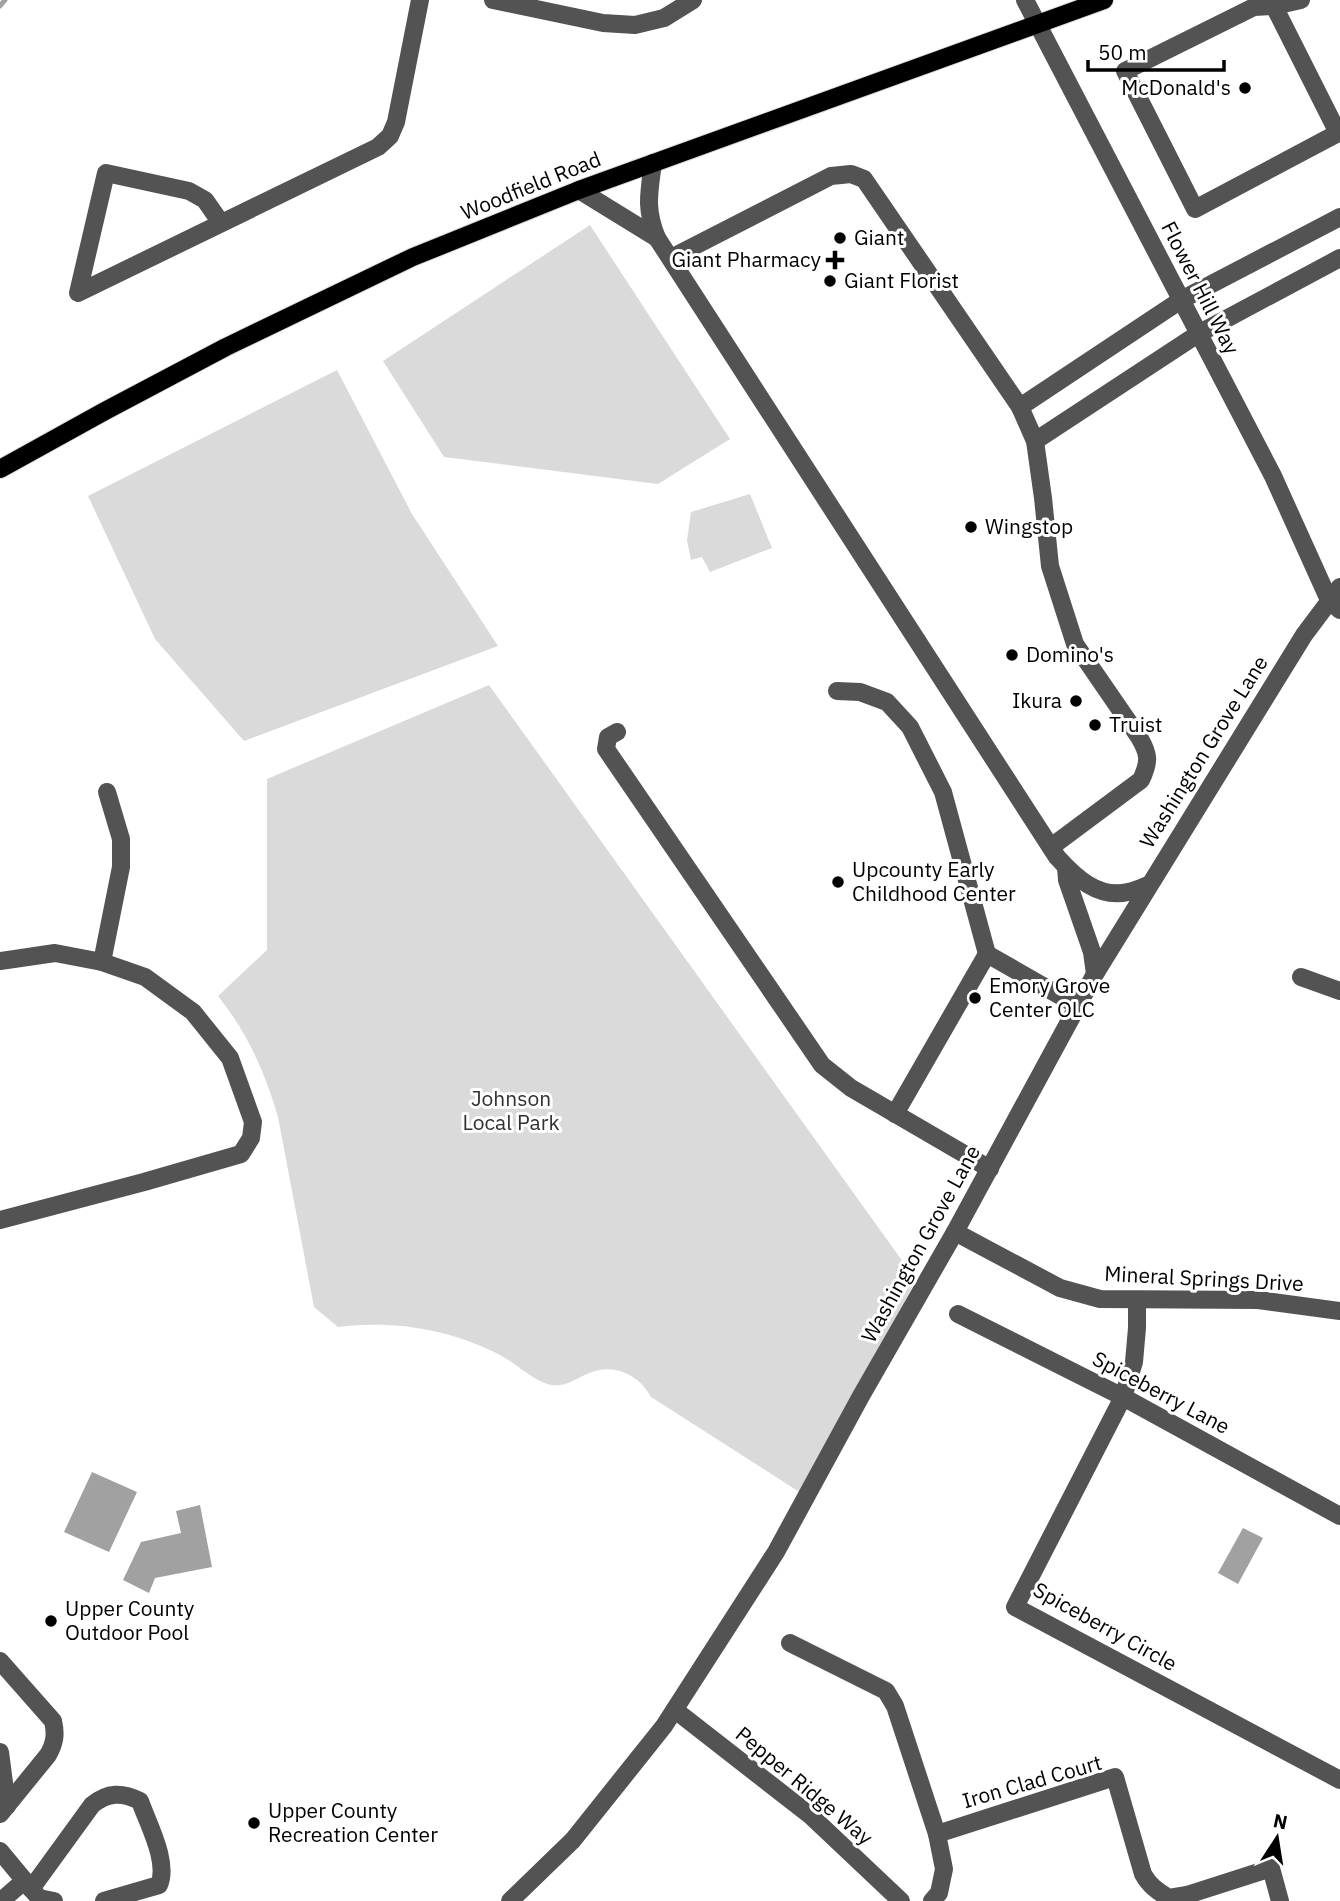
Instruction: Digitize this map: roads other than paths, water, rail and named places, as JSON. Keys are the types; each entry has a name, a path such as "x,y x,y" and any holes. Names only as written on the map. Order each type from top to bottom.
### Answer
{"main road":[{"name":"Woodfield Road","path":"0,469 226,347 413,257 579,190 1104,0"}],"street":[{"path":"220,223 205,200 189,191 106,173 78,293 378,147 390,136 396,122 420,0"},
{"path":"492,0 603,23 635,25 664,18 693,0"},
{"name":"Flower Hill Way","path":"1025,0 1336,599"},
{"path":"1274,6 1339,133 1195,209 1125,71 1254,7 1301,0"},
{"path":"653,163 648,203 650,223 657,238 1051,847 1066,867 1090,887 1107,892 1126,893 1149,885"},
{"path":"671,258 831,176 851,174 864,179 1020,407 1035,441 1050,566 1075,644 1147,751 1147,766 1141,779 1051,847"},
{"path":"579,190 657,238"},
{"path":"1020,407 1181,300 1340,217"},
{"path":"1035,441 1198,334 1340,258"},
{"name":"Washington Grove Lane","path":"510,1901 573,1840 664,1726 776,1552 990,1169 1095,974 1297,645 1336,599"},
{"path":"837,691 860,692 887,702 910,727 943,792 987,954 1078,1006"},
{"path":"617,732 608,737 606,749 822,1065 851,1088 990,1169"},
{"path":"103,962 121,867 121,839 107,792"},
{"path":"1066,867 1067,880 1092,952 1095,974"},
{"path":"0,961 55,953 103,962 145,977 193,1012 230,1058 253,1122 251,1138 241,1154 0,1220"},
{"path":"895,1114 987,954"},
{"path":"1301,977 1340,990"},
{"name":"Mineral Springs Drive","path":"955,1232 1060,1288 1100,1299 1258,1300 1340,1311"},
{"path":"1123,1398 1134,1362 1137,1300"},
{"name":"Spiceberry Lane","path":"958,1314 1123,1398 1340,1516"},
{"name":"Spiceberry Circle","path":"1123,1398 1015,1607 1340,1780"},
{"path":"790,1643 886,1691 895,1706 937,1834 944,1869 939,1893 932,1901"},
{"path":"0,1661 53,1721 56,1733 48,1755 2,1811"},
{"name":"Pepper Ridge Way","path":"674,1710 811,1816 901,1901"},
{"path":"0,1752 2,1811"},
{"name":"Iron Clad Court","path":"937,1834 1115,1777 1148,1883 1169,1898 1188,1898 1270,1868 1280,1901"},
{"path":"1,1901 37,1894 92,1805 102,1797 117,1794 130,1796 140,1801 162,1864 163,1876 159,1885 104,1901"},
{"path":"0,1851 37,1894"}],"waterway":[{"path":"0,6 5,0"}],"place":[{"name":"McDonald's","path":"1245,88"},
{"name":"Giant","path":"840,238"},
{"name":"Giant Pharmacy","path":"835,260"},
{"name":"Giant Florist","path":"830,281"},
{"name":"Wingstop","path":"971,527"},
{"name":"Domino's","path":"1012,655"},
{"name":"Ikura","path":"1076,701"},
{"name":"Truist","path":"1095,725"},
{"name":"Upcounty Early Childhood Center","path":"838,882"},
{"name":"Emory Grove Center OLC","path":"975,998"},
{"name":"Upper County Outdoor Pool","path":"51,1621"},
{"name":"Upper County Recreation Center","path":"254,1823"}],"park label":[{"name":"Johnson Local Park","path":"511,1111"}]}
